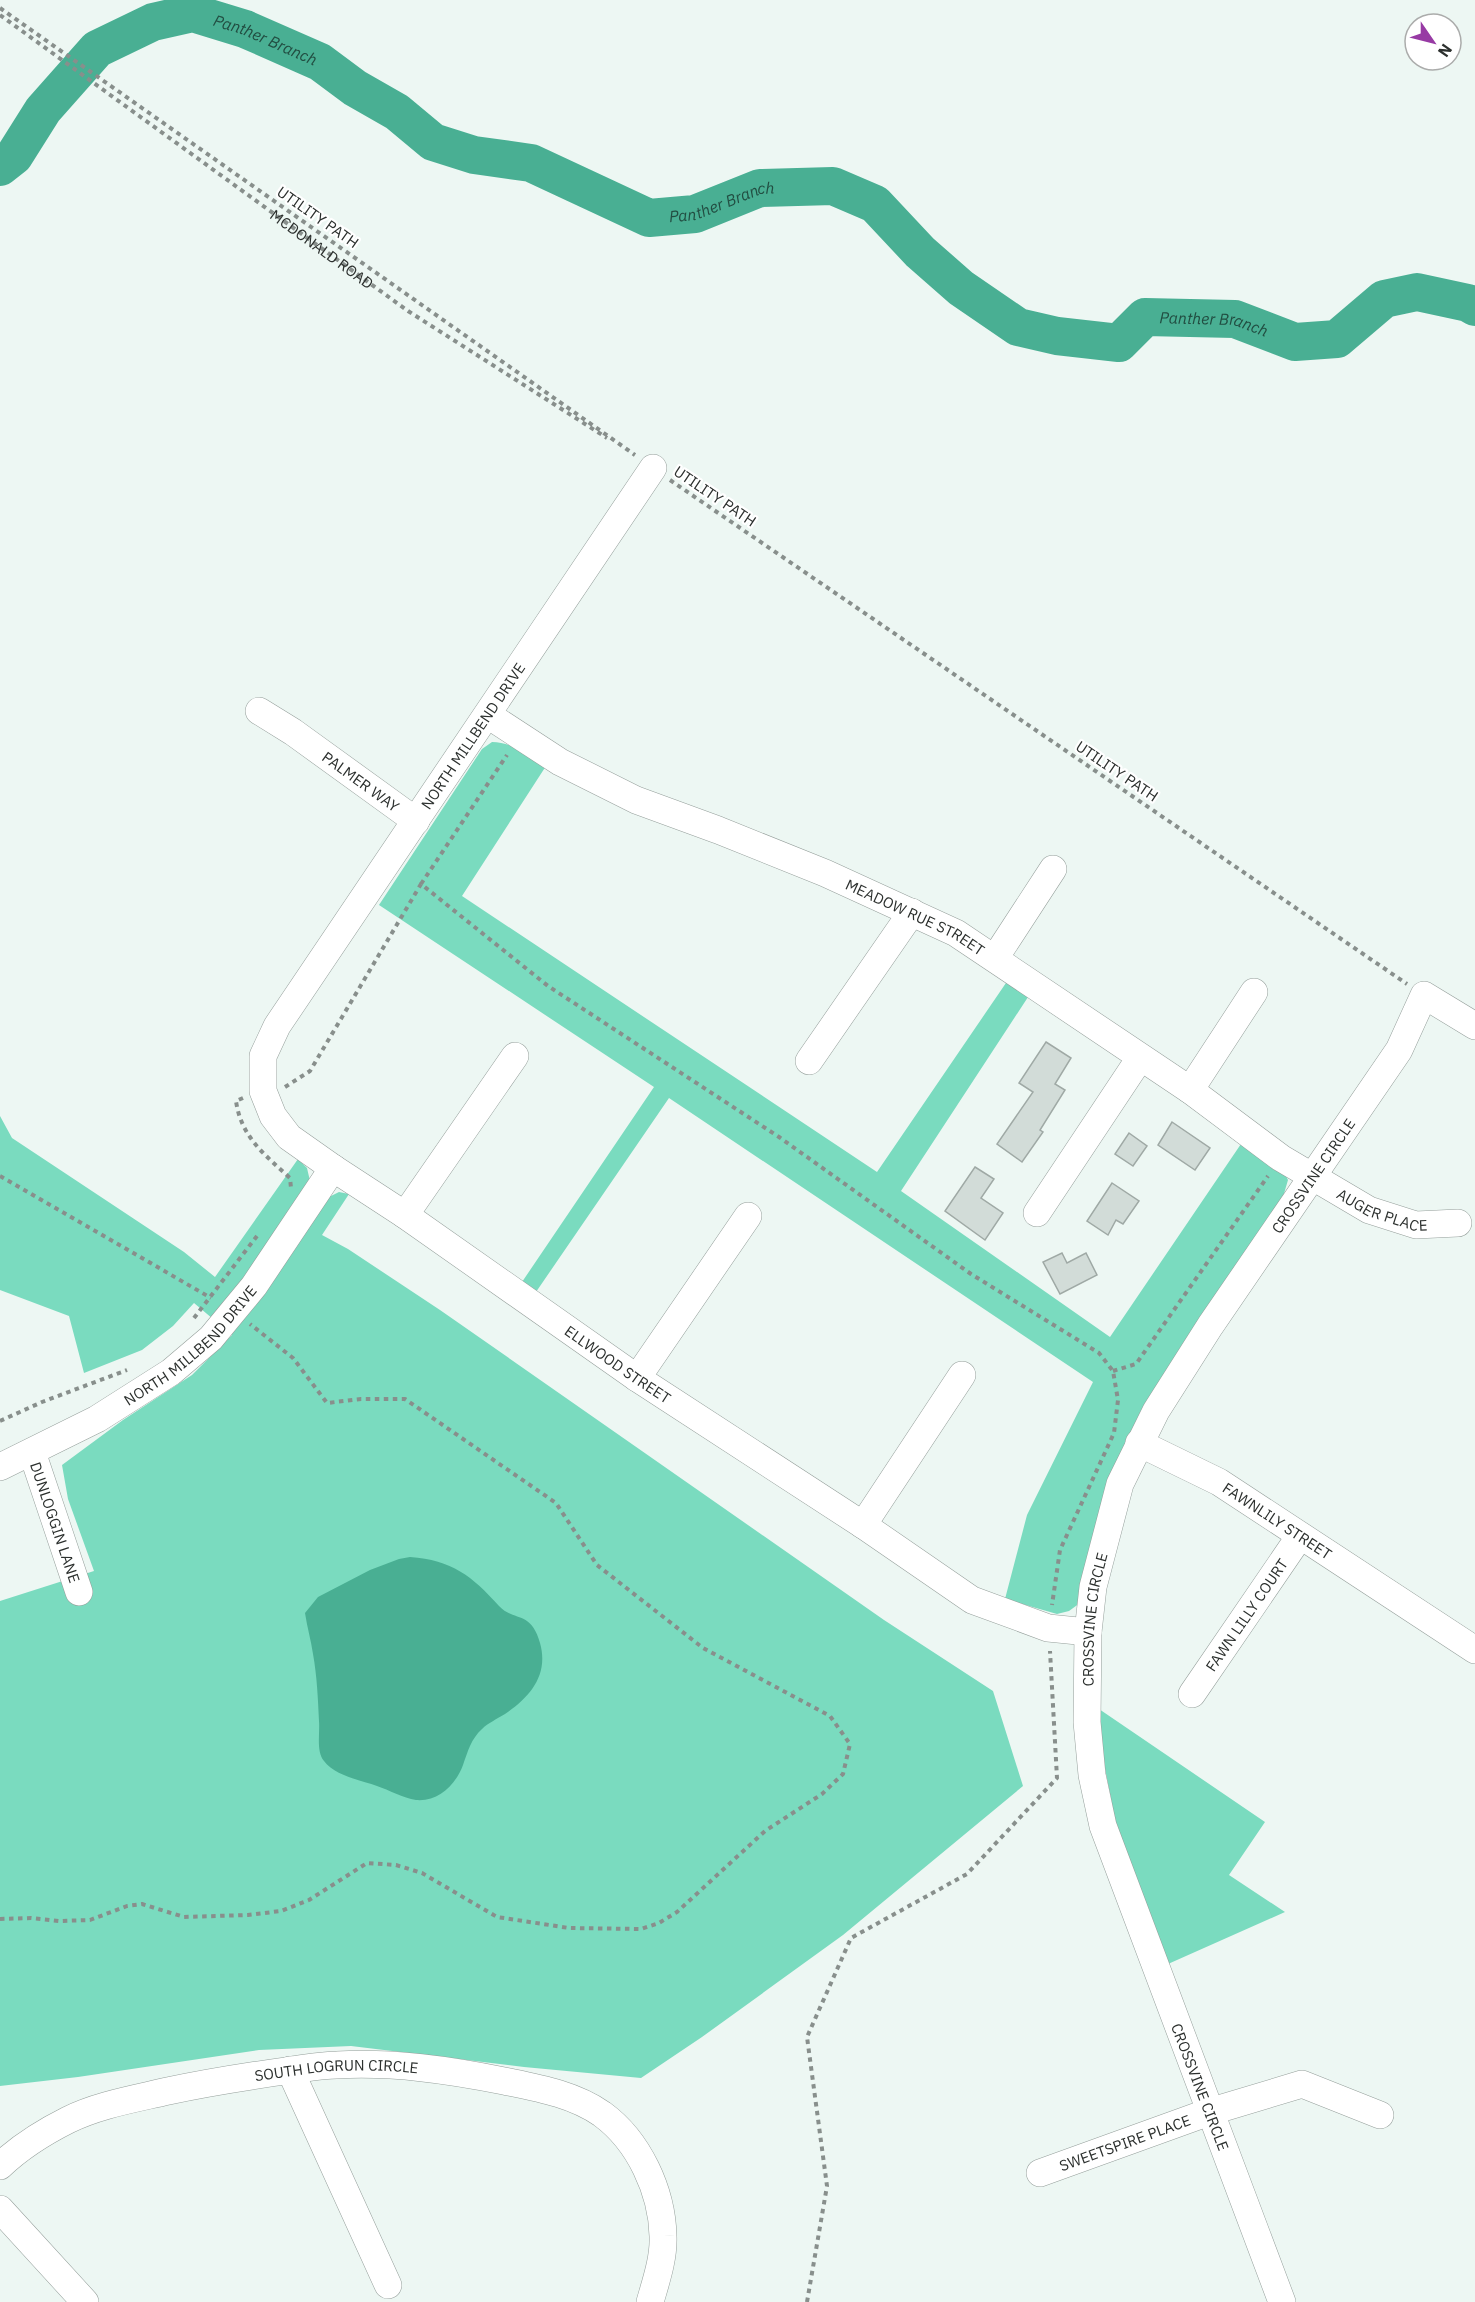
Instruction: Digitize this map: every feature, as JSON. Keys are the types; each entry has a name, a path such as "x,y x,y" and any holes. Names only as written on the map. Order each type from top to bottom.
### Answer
{"street":[{"name":"NORTH MILLBEND DRIVE","path":"292,1004 653,468"},
{"name":"PALMER WAY","path":"259,711 416,820"},
{"name":"MEADOW RUE STREET","path":"488,715 560,762 636,800 814,869 956,933 1190,1090 1281,1158 1311,1177"},
{"path":"996,958 1053,869"},
{"path":"809,1060 912,912"},
{"path":"1190,1090 1254,992"},
{"path":"1424,995 1475,1026"},
{"name":"CROSSVINE CIRCLE","path":"1282,2302 1103,1826 1092,1775 1087,1722 1088,1632 1093,1587 1110,1516 1120,1484 1138,1443 1210,1326 1399,1050 1424,995"},
{"name":"ELLWOOD STREET","path":"292,1004 277,1026 263,1056 263,1091 273,1116 289,1137 405,1215 637,1378 972,1599 1048,1628 1088,1632"},
{"path":"405,1215 515,1056"},
{"path":"1037,1213 1140,1058"},
{"name":"NORTH MILLBEND DRIVE","path":"0,1467 97,1419 171,1372 211,1338 254,1286 333,1168"},
{"name":"AUGER PLACE","path":"1311,1177 1369,1210 1416,1225 1458,1223"},
{"path":"637,1378 748,1216"},
{"path":"863,1525 962,1375"},
{"name":"FAWNLILY STREET","path":"1138,1443 1219,1482 1413,1607 1475,1650"},
{"name":"DUNLOGGIN LANE","path":"32,1452 79,1592"},
{"name":"FAWN LILLY COURT","path":"1192,1694 1300,1536"},
{"name":"SOUTH LOGRUN CIRCLE","path":"0,2166 68,2120 105,2106 231,2077 336,2064 431,2068 539,2089 570,2097 602,2114 626,2136 651,2180 661,2207 663,2238 659,2270 650,2302"},
{"path":"290,2070 388,2285"},
{"name":"SWEETSPIRE PLACE","path":"1040,2173 1209,2112 1302,2084 1380,2115"},
{"path":"0,2209 85,2302"}],"path":[{"name":"UTILITY PATH","path":"0,8 653,468 1424,995"},
{"name":"MCDONALD ROAD","path":"0,15 408,311 653,468"},
{"path":"421,884 519,737"},
{"path":"236,1101 238,1118 244,1128 256,1147 290,1178 291,1190"},
{"path":"1113,1371 1136,1364 1281,1158"},
{"path":"0,1176 234,1311 293,1358 327,1403 361,1399 405,1399 556,1503 597,1565 694,1641 830,1716 850,1744 843,1774 822,1794 765,1832 677,1912 659,1923 641,1929 569,1928 497,1917 422,1873 396,1865 367,1863 309,1900 281,1911 248,1915 184,1917 142,1904 127,1906 90,1920 0,1919"},
{"path":"190,1323 258,1234"},
{"path":"0,1421 42,1402 115,1376 134,1366"}],"shaded area":[{"path":"492,742 514,747 546,766 462,896 877,1172 1008,980 1030,994 901,1191 1110,1337 1243,1141 1282,1168 1288,1180 1283,1197 1201,1319 1080,1603 1069,1611 1057,1614 1005,1599 1027,1515 1093,1382 669,1098 536,1292 522,1282 654,1087 379,905 482,749"},
{"path":"0,1116 12,1138 184,1252 215,1277 298,1159 307,1168 310,1181 331,1196 339,1192 349,1194 322,1235 348,1249 440,1310 884,1620 993,1691 1023,1786 843,1935 641,2078 524,2067 351,2046 259,2050 78,2077 0,2086 0,1601 94,1571 68,1499 62,1465 123,1420 192,1375 232,1335 194,1303 173,1326 142,1350 84,1373 69,1316 0,1290"},
{"path":"410,1557 438,1562 470,1578 505,1611 522,1618 532,1626 540,1643 542,1655 539,1675 529,1693 478,1733 470,1746 460,1772 451,1785 439,1795 424,1800 406,1798 349,1777 324,1761 319,1747 316,1679 305,1613 318,1597 370,1570"},
{"path":"1099,1709 1265,1822 1229,1875 1285,1912 1168,1964 1118,1835 1103,1758"}],"building":[{"path":"1046,1042 1071,1058 1055,1084 1065,1090 1040,1130 1043,1132 1022,1162 997,1144 1033,1092 1019,1083"},
{"path":"1172,1122 1210,1148 1195,1170 1158,1145"},
{"path":"1129,1133 1147,1146 1133,1166 1115,1154"},
{"path":"975,1167 994,1179 981,1198 1003,1213 985,1240 945,1211"},
{"path":"1112,1183 1139,1201 1123,1224 1116,1220 1108,1235 1087,1221"},
{"path":"1062,1253 1067,1263 1086,1253 1097,1275 1060,1294 1043,1262"}],"waterway":[{"name":"Panther Branch","path":"0,167 14,156 43,110 97,49 153,22 193,13 245,29 320,62 355,88 397,112 433,142 474,155 531,163 649,218 695,214 760,188 833,186 875,204 920,252 961,288 1018,327 1057,336 1119,343 1145,317 1235,319 1295,342 1337,339 1384,299 1417,292 1468,303 1475,307"}]}
